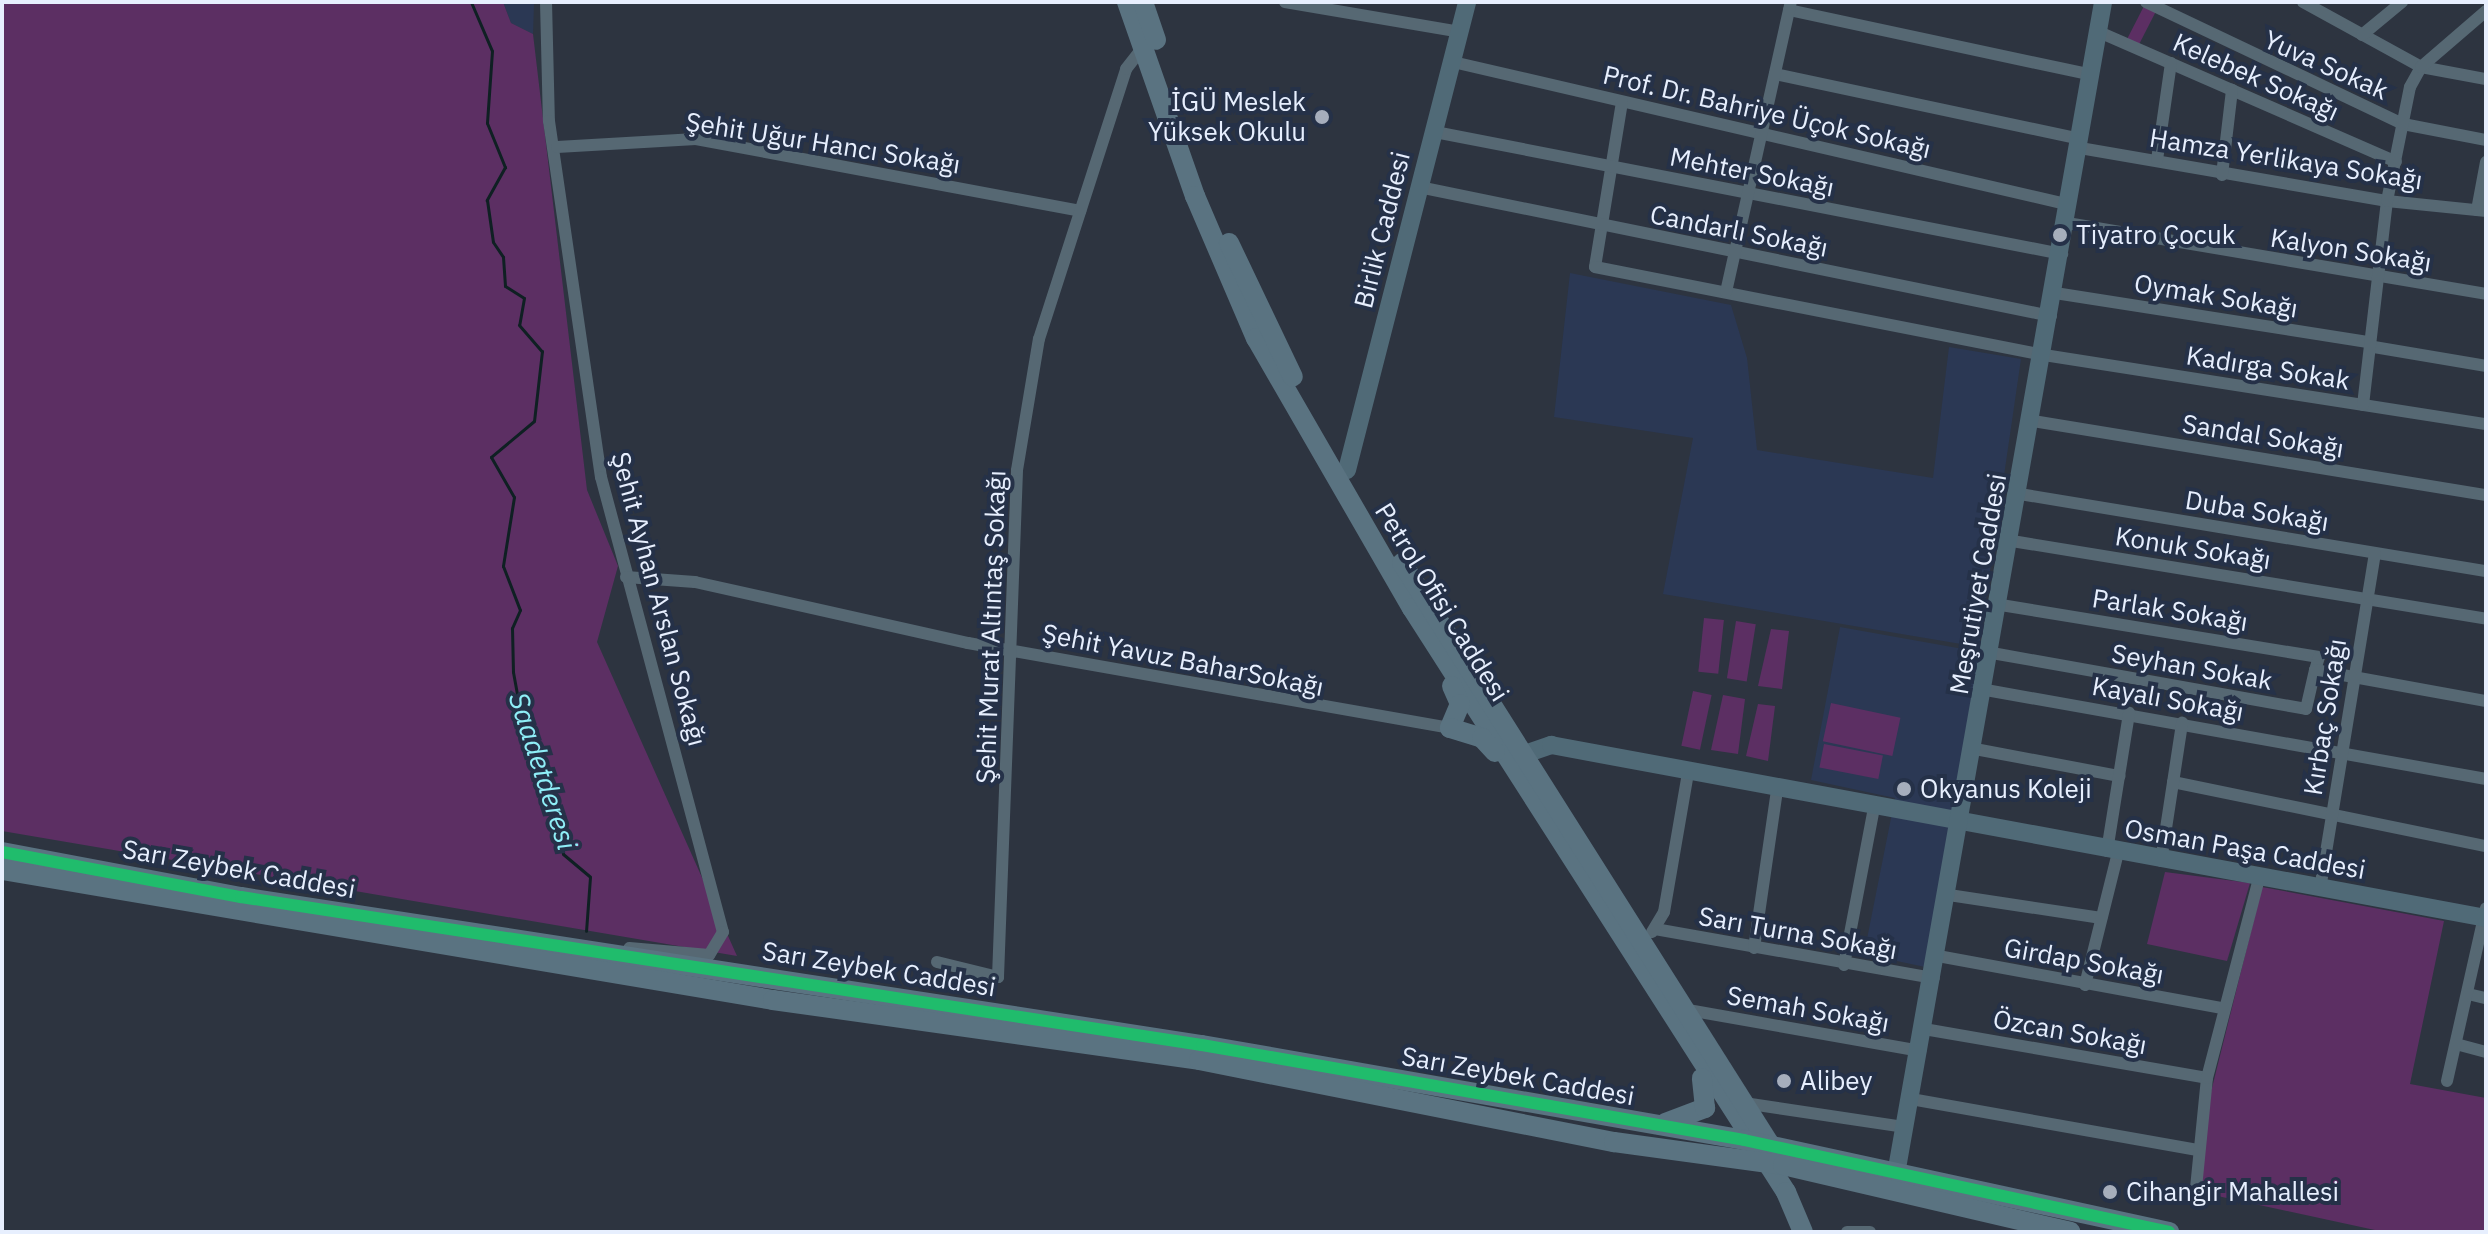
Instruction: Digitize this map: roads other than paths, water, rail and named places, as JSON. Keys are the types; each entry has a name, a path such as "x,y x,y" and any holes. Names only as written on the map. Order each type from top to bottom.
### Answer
{"main road":[{"path":"1127,2 1195,196 1278,378 1372,567 1396,566"},
{"name":"Petrol Ofisi Caddesi","path":"1143,2 1227,239 1396,566 1542,812 1744,1103 1773,1157 1803,1232"},
{"name":"Birlik Caddesi","path":"1347,470 1467,2"},
{"name":"Meşrutiyet Caddesi","path":"1896,1174 1986,690 2103,2"},
{"path":"1418,604 1414,626 1458,696 1450,728 1488,743 1542,812"},
{"name":"Petrol Ofisi Caddesi","path":"1418,604 1445,607 1525,754 1649,935 1682,1017 1747,1141 1773,1157"},
{"name":"Osman Paşa Caddesi","path":"1525,754 1551,745 2161,861 2485,914"},
{"name":"Sarı Zeybek Caddesi","path":"2,852 515,941 1202,1045 1747,1141"},
{"name":"Sarı Zeybek Caddesi","path":"2,870 773,1000 1199,1060 1614,1142 1773,1157"},
{"path":"1634,1123 1681,1121 1705,1108 1706,1088 1682,1017"},
{"path":"1773,1157 1896,1174 2169,1232"},
{"path":"1773,1157 2070,1232"}],"street":[{"name":"Şehit Ayhan Arslan Sokağı","path":"515,941 709,955 723,941 601,477 557,147 546,88 546,2"},
{"path":"1285,2 1461,32"},
{"name":"Yuva Sokak","path":"2146,2 2403,124 2486,140"},
{"path":"2362,35 2402,2"},
{"path":"2306,3 2421,67 2486,79"},
{"path":"1726,292 1739,253 1790,6 2092,75"},
{"path":"2363,405 2387,201 2403,124 2421,67 2486,11"},
{"name":"Kelebek Sokağı","path":"2099,32 2396,162"},
{"name":"Şehit Murat Altıntaş Sokağı","path":"937,962 998,977 1017,470 1039,339 1126,69 1143,47"},
{"name":"Prof. Dr. Bahriye Üçok Sokağı","path":"1453,62 1762,135 2068,214"},
{"path":"2157,160 2171,63"},
{"name":"Hamza Yerlikaya Sokağı","path":"1775,74 2222,175 2387,201 2481,210"},
{"path":"2222,175 2232,90"},
{"path":"1602,228 1622,102"},
{"name":"Mehter Sokağı","path":"1435,132 2062,254"},
{"name":"Şehit Uğur Hancı Sokağı","path":"557,147 696,139 1080,211"},
{"path":"2481,210 2486,162"},
{"name":"Candarlı Sokağı","path":"1419,187 1602,228 2051,316"},
{"name":"Kalyon Sokağı","path":"2068,214 2378,279 2486,294"},
{"name":"Kadırga Sokak","path":"1602,228 1595,267 2044,355 2486,424"},
{"name":"Oymak Sokağı","path":"2055,293 2372,344 2486,366"},
{"name":"Sandal Sokağı","path":"2033,421 2486,495"},
{"name":"Duba Sokağı","path":"2020,494 2486,571"},
{"name":"Konuk Sokağı","path":"2012,541 2486,619"},
{"name":"Kırbaç Sokağı","path":"2320,889 2375,553"},
{"name":"Şehit Yavuz BaharSokağı","path":"626,577 709,585 1011,650 1450,728"},
{"name":"Parlak Sokağı","path":"2001,605 2319,657 2315,670"},
{"name":"Seyhan Sokak","path":"1992,653 2306,709 2315,670"},
{"path":"2315,670 2486,701"},
{"name":"Kayalı Sokağı","path":"1986,690 2129,713 2486,779"},
{"path":"2085,985 2112,852 2129,713"},
{"path":"2161,861 2182,723"},
{"path":"1975,749 2119,776"},
{"path":"1649,935 1688,773"},
{"path":"2173,782 2486,846"},
{"path":"1754,948 1777,790"},
{"path":"1844,965 1874,808"},
{"path":"2195,1198 2207,1078 2222,1008 2259,878"},
{"path":"1949,895 2101,918"},
{"path":"2447,1081 2485,914"},
{"name":"Sarı Turna Sokağı","path":"1649,935 1754,948 1934,978"},
{"name":"Girdap Sokağı","path":"1938,956 2222,1008"},
{"path":"2468,994 2486,998"},
{"name":"Semah Sokağı","path":"1682,1017 1920,1051"},
{"name":"Özcan Sokağı","path":"1924,1029 2207,1078"},
{"path":"2456,1044 2486,1052"},
{"path":"1911,1099 2198,1150"},
{"path":"1744,1103 1905,1127"},
{"path":"1847,1232 1870,1232"}],"waterway":[{"name":"Saadetderesi","path":"471,2 492,51 487,123 505,167 487,200 493,242 503,257 505,286 524,298 519,325 542,351 534,421 491,457 514,497 503,566 520,610 512,628 513,672 523,727 557,809 563,854 590,877 586,931"}],"place":[{"name":"İGÜ Meslek Yüksek Okulu","path":"1322,117"},
{"name":"Tiyatro Çocuk","path":"2060,235"},
{"name":"Okyanus Koleji","path":"1904,789"},
{"name":"Alibey","path":"1784,1081"},
{"name":"Cihangir Mahallesi","path":"2110,1192"}]}
